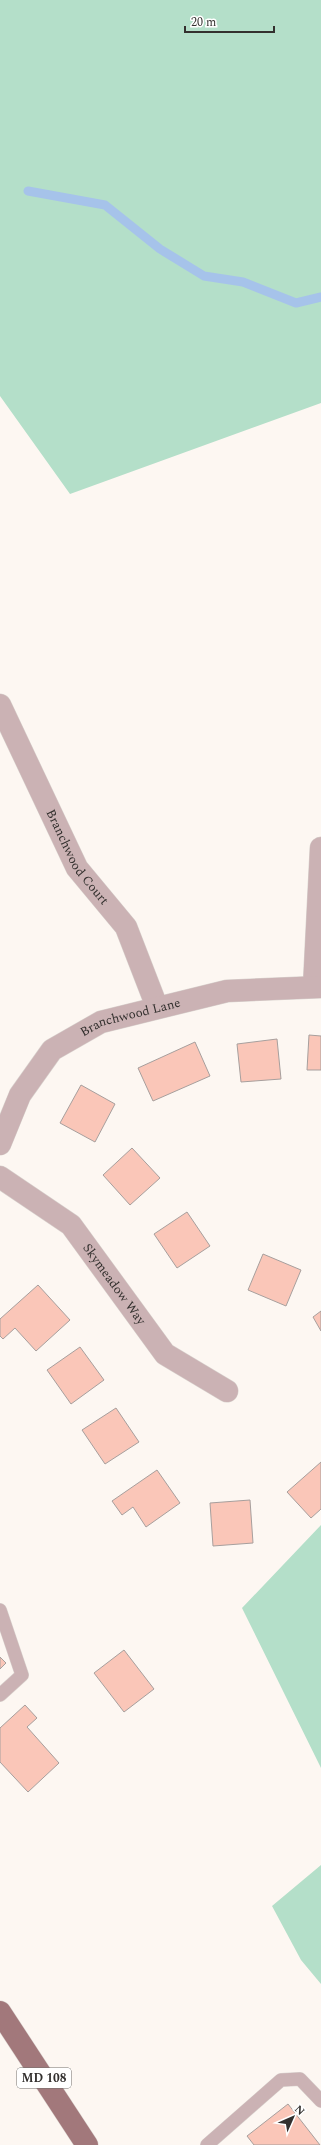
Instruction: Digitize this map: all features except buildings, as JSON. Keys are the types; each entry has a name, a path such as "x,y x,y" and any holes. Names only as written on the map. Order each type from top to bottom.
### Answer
{"main road":[{"name":"MD 108","path":"0,2012 88,2145"}],"street":[{"name":"Branchwood Court","path":"0,705 77,868 126,927 157,1007"},
{"path":"318,986 321,848"},
{"name":"Branchwood Lane","path":"0,1144 20,1095 52,1050 101,1022 226,991 318,986"},
{"name":"Skymeadow Way","path":"0,1177 71,1225 165,1354 227,1391"}],"lane":[{"path":"0,1610 22,1675 0,1695"},
{"path":"207,2145 281,2080 300,2079 321,2101"}],"green space":[{"path":"0,0 321,0 321,403 70,494 0,396"},
{"path":"321,1525 321,1768 242,1608"},
{"path":"321,1865 321,1984 301,1960 272,1906"}],"waterway":[{"path":"28,191 105,205 160,249 204,276 243,282 296,303 321,297"}]}
